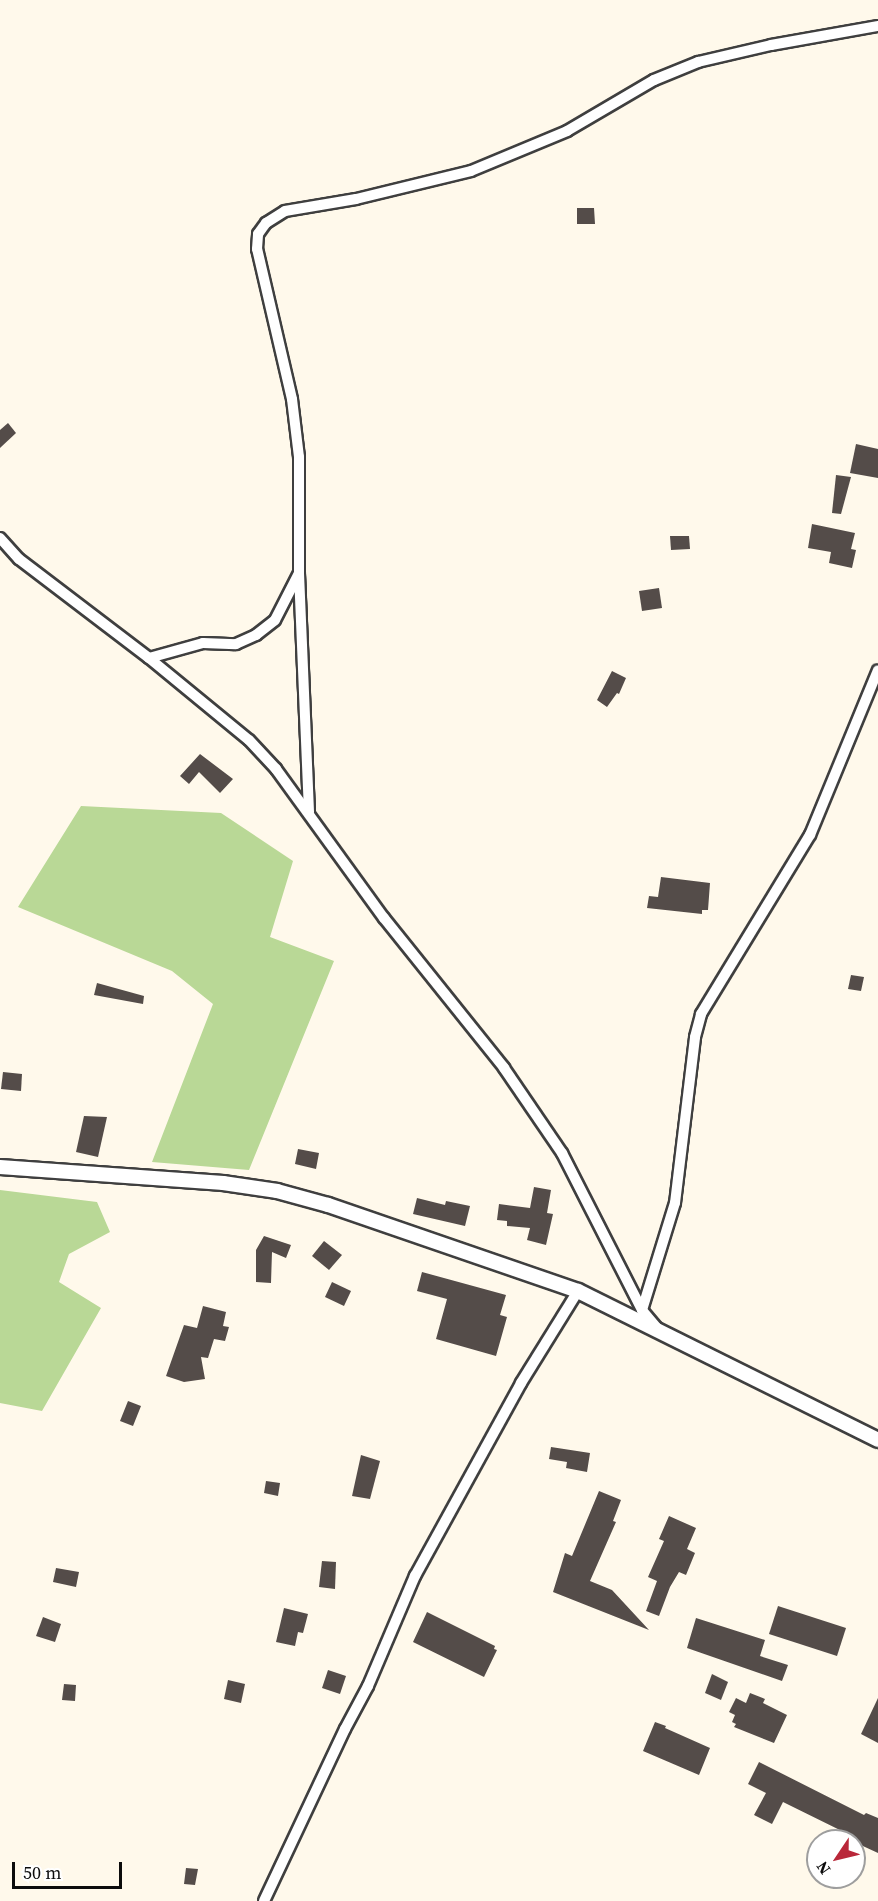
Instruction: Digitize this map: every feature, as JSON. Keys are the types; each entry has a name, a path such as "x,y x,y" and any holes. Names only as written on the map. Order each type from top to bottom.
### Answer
{"street":[{"path":"309,812 299,572 299,457 292,399 257,249 258,234 266,222 285,211 356,199 471,171 567,131 654,80 698,62 771,45 878,26"},
{"path":"0,538 19,558 149,658 262,753 309,812 384,918 498,1059 562,1153 642,1310 657,1328"},
{"path":"149,658 203,643 236,644 256,635 275,620 299,572"},
{"path":"642,1310 675,1203 695,1037 701,1014 810,836 878,670"},
{"path":"0,1167 223,1183 277,1191 371,1218 578,1291 657,1328 878,1440"},
{"path":"264,1901 345,1729 368,1686 415,1576 521,1383 578,1291"}],"green space":[{"path":"81,806 221,813 293,861 270,937 334,961 249,1170 152,1162 213,1004 172,971 18,907"},
{"path":"0,1190 97,1202 110,1232 69,1254 59,1282 101,1308 42,1411 0,1403"}],"building":[{"path":"577,208 594,208 595,224 577,224"},
{"path":"8,423 16,433 0,448 0,430"},
{"path":"856,444 878,449 878,478 850,473"},
{"path":"836,475 851,477 841,514 832,513"},
{"path":"812,524 855,533 851,549 856,550 852,568 829,563 831,552 808,548"},
{"path":"670,536 689,536 690,549 671,550"},
{"path":"659,588 662,608 642,611 639,591"},
{"path":"612,671 626,678 619,694 617,693 607,707 597,700"},
{"path":"200,754 233,779 220,793 199,772 189,784 180,776"},
{"path":"661,877 710,883 708,910 702,910 702,914 647,908 649,896 658,897"},
{"path":"851,975 864,977 861,991 848,989"},
{"path":"97,983 144,996 143,1004 94,995"},
{"path":"3,1072 22,1074 21,1091 1,1089"},
{"path":"84,1116 107,1117 98,1157 76,1152"},
{"path":"298,1149 319,1153 316,1169 295,1164"},
{"path":"534,1187 551,1190 547,1213 553,1214 546,1245 527,1240 530,1228 507,1226 507,1221 497,1220 499,1204 530,1208"},
{"path":"417,1198 445,1205 446,1201 470,1206 465,1226 413,1214"},
{"path":"264,1236 291,1245 286,1258 272,1252 271,1283 256,1282 256,1250"},
{"path":"324,1241 342,1255 329,1270 312,1256"},
{"path":"422,1272 506,1295 500,1315 507,1317 496,1356 436,1339 447,1299 417,1291"},
{"path":"332,1282 351,1291 344,1306 325,1297"},
{"path":"203,1306 226,1312 223,1326 229,1327 225,1341 214,1339 208,1358 201,1357 205,1379 184,1382 166,1376 184,1325 197,1328"},
{"path":"128,1401 141,1406 133,1426 120,1421"},
{"path":"551,1447 590,1453 587,1472 566,1468 567,1462 549,1459"},
{"path":"361,1455 380,1461 370,1499 352,1496"},
{"path":"266,1481 280,1483 278,1496 264,1493"},
{"path":"599,1491 621,1500 613,1521 616,1522 590,1581 612,1590 649,1630 553,1592 565,1553 572,1556"},
{"path":"669,1516 696,1528 687,1549 695,1553 686,1575 679,1572 670,1587 659,1616 646,1611 657,1581 648,1577 664,1541 659,1539"},
{"path":"322,1561 336,1562 335,1589 319,1587"},
{"path":"56,1568 79,1572 76,1587 53,1582"},
{"path":"778,1606 846,1628 837,1656 769,1634"},
{"path":"284,1608 308,1614 303,1633 298,1632 295,1646 276,1642"},
{"path":"427,1612 495,1646 494,1649 497,1650 484,1677 413,1642"},
{"path":"43,1617 61,1624 55,1642 36,1636"},
{"path":"696,1618 765,1640 760,1656 788,1665 782,1681 687,1648"},
{"path":"328,1670 346,1676 340,1694 322,1688"},
{"path":"712,1674 728,1682 721,1700 705,1693"},
{"path":"228,1680 245,1684 241,1703 224,1699"},
{"path":"64,1684 76,1685 75,1701 62,1700"},
{"path":"750,1693 765,1699 763,1703 787,1715 774,1743 734,1727 736,1724 732,1722 735,1715 729,1712 736,1698 746,1703"},
{"path":"878,1698 878,1743 861,1734"},
{"path":"655,1722 710,1748 699,1775 643,1751"},
{"path":"759,1762 864,1815 866,1813 878,1818 878,1853 866,1847 866,1829 838,1829 783,1802 772,1824 754,1815 766,1793 748,1784"},
{"path":"186,1868 198,1869 195,1885 184,1884"}]}
